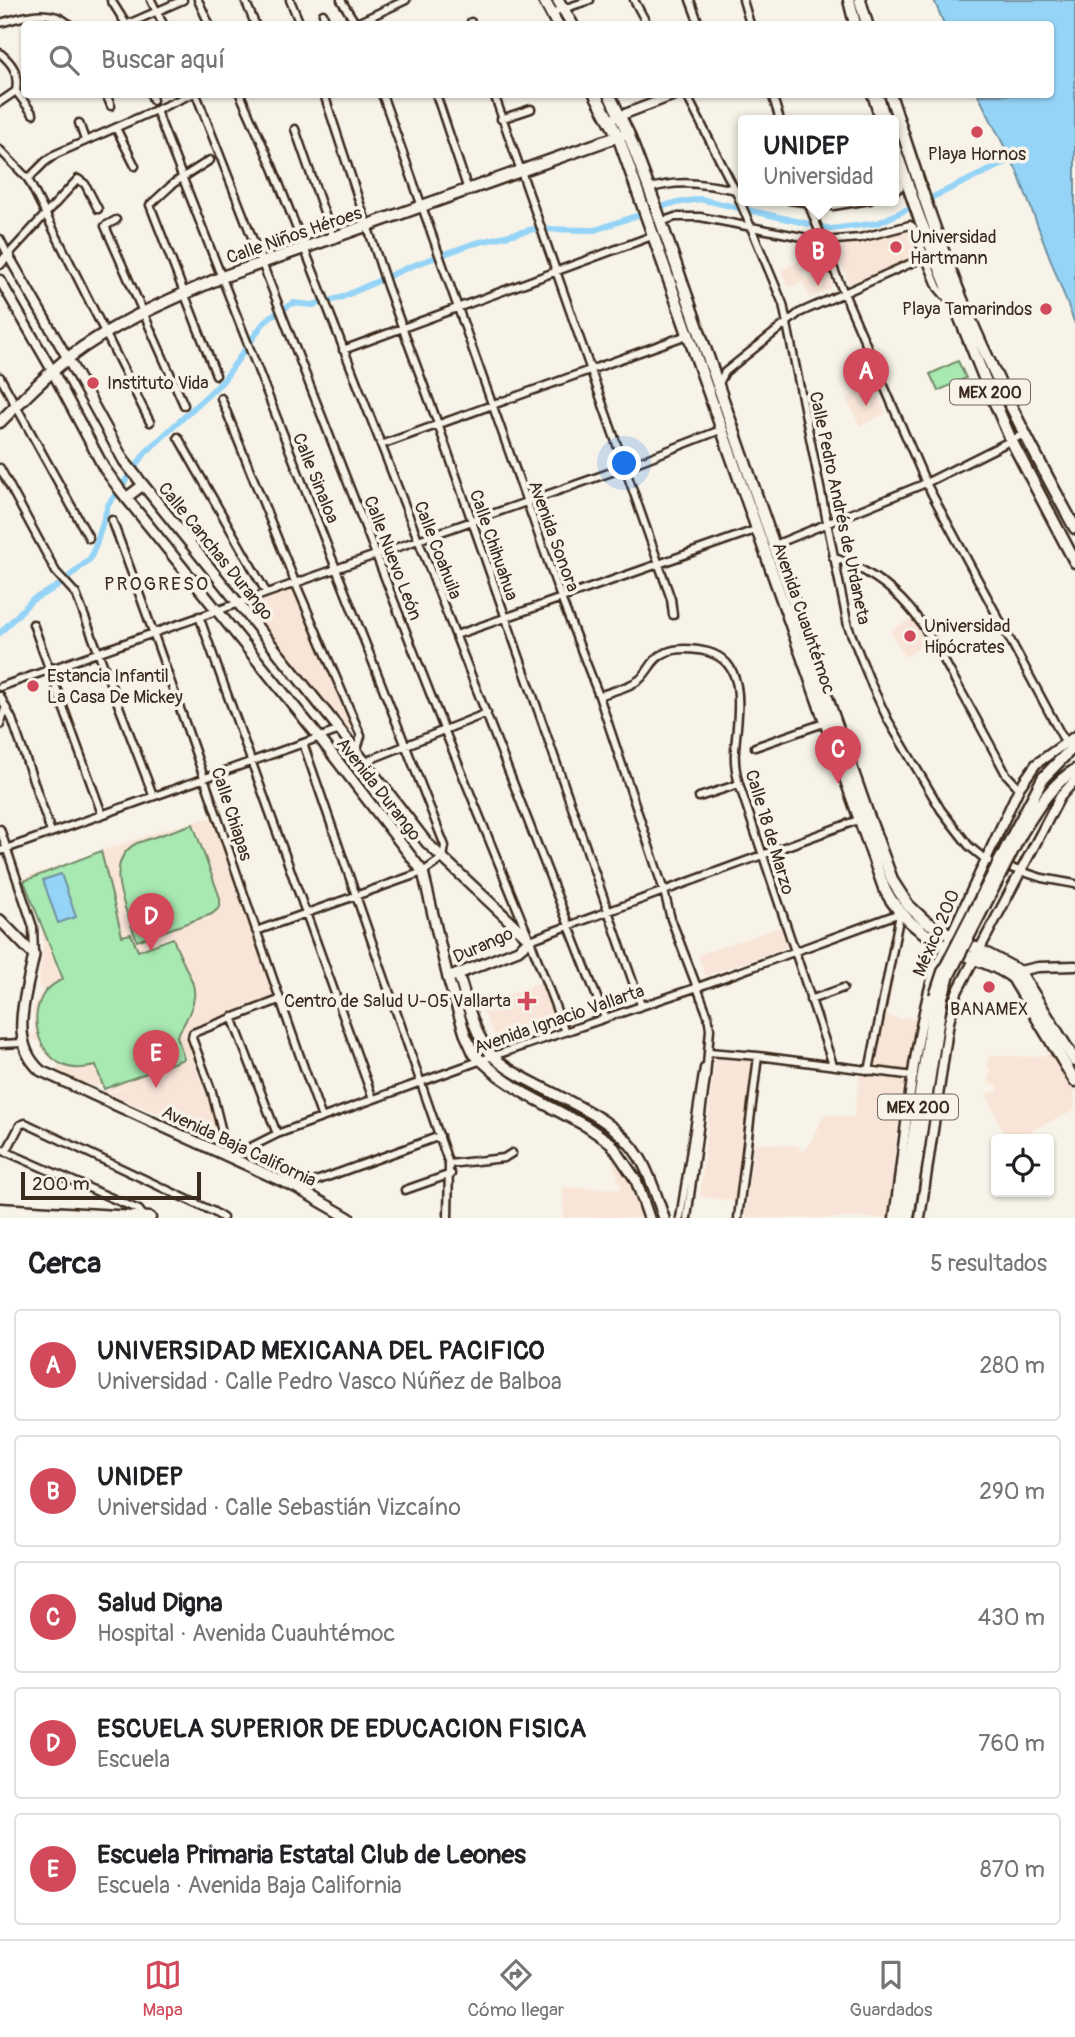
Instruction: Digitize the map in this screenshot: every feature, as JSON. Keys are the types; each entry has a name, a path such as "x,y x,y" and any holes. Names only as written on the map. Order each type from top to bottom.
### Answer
{"main road":[{"path":"544,0 555,21"},
{"path":"558,0 570,21"},
{"path":"849,0 860,21"},
{"path":"860,0 862,21"},
{"name":"Avenida Cuauhtémoc","path":"597,98 618,136 721,431 769,547 893,882 916,914 1013,978 1075,1081"},
{"name":"Avenida Cuauhtémoc","path":"611,98 649,188 731,420 761,528"},
{"path":"878,98 883,115"},
{"name":"MEX 200","path":"891,98 897,115"},
{"name":"MEX 200","path":"899,121 930,214 964,303 1075,528"},
{"name":"Calle Niños Héroes","path":"0,422 68,359 106,333 183,293 222,276 628,133"},
{"name":"MEX 200","path":"900,191 919,217 1011,440 1075,562"},
{"name":"Calle Canchas Durango","path":"68,359 122,459 428,843 443,858"},
{"name":"Avenida Durango","path":"52,372 106,471 123,494 320,737 423,872 448,978 470,1046 481,1060 524,1093 586,1126 611,1143 636,1180 649,1218"},
{"path":"106,471 122,459"},
{"path":"123,494 143,485"},
{"name":"Avenida Cuauhtémoc","path":"769,547 824,723 884,888 900,914 920,931 945,946 1005,962 1019,971"},
{"name":"MEX 200","path":"1018,832 1043,778 1070,744"},
{"name":"MEX 200","path":"1018,832 1054,787 1075,770"},
{"name":"México 200","path":"901,1218 943,972 1018,832"},
{"path":"443,858 530,940"},
{"path":"0,920 34,955 21,1023 23,1043"},
{"name":"Durango","path":"448,978 518,950 530,940"},
{"path":"1019,971 1075,1061"},
{"path":"458,974 477,1030 493,1056 621,1133 644,1165 664,1218"},
{"name":"México 200","path":"908,1218 938,997"},
{"name":"Avenida Baja California","path":"23,1043 27,1055 41,1071 230,1156 297,1188 349,1218"},
{"path":"611,1143 621,1133"},
{"path":"0,1209 36,1216"},
{"path":"0,1216 150,1218"}],"street":[{"path":"111,0 125,21"},
{"path":"151,0 162,21"},
{"path":"134,21 183,0"},
{"path":"198,0 208,21"},
{"path":"245,0 254,21"},
{"path":"290,0 299,21"},
{"path":"341,0 353,21"},
{"path":"361,21 406,0"},
{"path":"551,13 590,0"},
{"path":"634,0 645,21"},
{"path":"690,0 698,21"},
{"path":"743,0 749,21"},
{"path":"0,23 45,14 61,17 66,21"},
{"path":"323,14 326,21"},
{"path":"0,53 11,62 17,78 16,91 21,98"},
{"path":"0,102 16,91"},
{"path":"21,98 33,114"},
{"path":"108,98 111,106"},
{"path":"28,179 44,162 85,140 184,98"},
{"name":"Calle Nuevo León","path":"196,98 565,1032"},
{"name":"Calle Coahuila","path":"242,98 273,168 605,1018"},
{"name":"Calle Chihuahua","path":"325,98 366,226 641,1005"},
{"name":"Avenida Sonora","path":"383,98 561,598 599,696 671,919 708,1016 710,1029 707,1056 701,1075 696,1129"},
{"path":"437,98 468,190"},
{"path":"495,98 554,272 671,598 673,615"},
{"path":"609,120 666,98"},
{"name":"Calle Pedro Andrés de Urdaneta","path":"688,98 738,192"},
{"path":"773,98 778,115"},
{"path":"872,98 877,115"},
{"path":"501,119 531,108"},
{"name":"Calle Sinaloa","path":"156,110 406,744 445,846 443,858"},
{"path":"79,123 85,140"},
{"path":"116,128 135,166"},
{"path":"295,129 333,238"},
{"path":"0,150 28,179 150,422"},
{"path":"210,160 181,178 150,205 216,375"},
{"path":"0,264 47,216 78,179 85,184 98,209"},
{"path":"649,188 691,182 738,192"},
{"name":"Calle Pedro Andrés de Urdaneta","path":"744,206 787,321 848,626 888,720 955,831 986,860 1020,872 1075,884"},
{"path":"809,206 926,484 1070,744"},
{"path":"660,219 700,216 753,229 823,239 860,238 911,225 937,288 956,307"},
{"path":"116,220 105,226 184,405"},
{"path":"343,350 652,236"},
{"name":"Calle Canchas Durango","path":"0,239 68,359"},
{"path":"718,385 725,372 787,321 809,307 925,257"},
{"path":"0,280 52,372"},
{"path":"381,445 698,331"},
{"path":"0,377 89,538"},
{"path":"222,398 295,582 361,736 356,752"},
{"path":"0,687 623,468 721,431 731,420"},
{"path":"769,547 926,484 1026,433"},
{"path":"178,437 266,592"},
{"path":"0,468 60,578 76,594 153,795"},
{"name":"Calle Chiapas","path":"111,520 154,631 279,1000 322,1118"},
{"path":"456,635 761,528"},
{"path":"833,557 869,573 910,607 937,646 1006,774 1019,788"},
{"path":"199,616 373,1099"},
{"path":"33,624 102,814"},
{"name":"Calle 18 de Marzo","path":"599,696 640,679 654,661 666,652 678,649 715,654 724,660 733,674 739,703 735,759 739,784 833,1065"},
{"path":"0,696 12,719 51,832"},
{"path":"0,724 5,709"},
{"path":"364,762 486,713"},
{"path":"755,747 824,723"},
{"path":"3,849 340,730"},
{"name":"México 200","path":"894,1218 929,992 945,946 1019,788 1035,764 1070,744 1075,736"},
{"path":"303,743 449,1164 451,1174 448,1218"},
{"path":"920,1218 952,1006 963,979 1060,797 1075,780"},
{"path":"699,797 739,784"},
{"path":"530,940 858,820"},
{"path":"0,829 3,849 33,927 34,955"},
{"path":"256,931 423,872 443,858"},
{"path":"869,1070 900,914"},
{"name":"Avenida Ignacio Vallarta","path":"230,1156 277,1134 373,1099 900,914"},
{"path":"1019,971 1038,967 1075,966"},
{"path":"810,1000 843,988"},
{"path":"230,1156 212,1092 192,1038 193,1033 279,1000"},
{"path":"232,1017 277,1134"},
{"path":"0,1044 23,1043"},
{"path":"707,1056 758,1056 914,1076"},
{"path":"738,1218 758,1056"},
{"path":"145,1218 139,1210 3,1150 24,1123 223,1218"},
{"path":"680,1218 696,1129"},
{"path":"687,1218 696,1129"},
{"path":"297,1188 440,1136"},
{"path":"449,1164 504,1158 512,1153"},
{"path":"405,1190 451,1174"}],"shaded area":[{"path":"910,227 921,255 849,284 835,245 861,243"},
{"path":"798,262 806,279 828,271 832,283 830,289 810,298 802,281 788,288 781,270"},
{"path":"873,385 886,413 860,426 846,398"},
{"path":"295,584 316,644 354,728 349,731 310,683 312,680 309,682 246,603 282,592"},
{"name":"Universidad Hipócrates","path":"914,617 929,642 905,657 890,631"},
{"path":"213,817 277,998 193,1027 187,1033 222,1145 176,1121 109,1094 129,1085 105,1093 102,1086 95,1087 57,1071 59,1065 47,1056 37,1040 32,1041 31,1035 35,1034 33,1008 42,989 38,988 43,943 41,928 23,878 165,829"},
{"path":"893,923 903,927 887,1015 902,1020 903,1017 923,1020 913,1075 877,1070 877,1067 868,1065"},
{"path":"783,926 790,946 705,976 698,955"},
{"path":"544,981 563,1030 502,1050 480,1006"},
{"path":"1058,1052 1075,1084 1075,1110 1025,1134 1004,1134 986,1094 999,1091 997,1085 988,1084 991,1069 987,1068 989,1055 1035,1057"},
{"path":"715,1056 757,1060 737,1201 700,1197"},
{"path":"860,1072 906,1078 897,1129 888,1218 745,1218 754,1143 799,1146 800,1150 806,1150 824,1115 854,1117"},
{"path":"621,1156 636,1182 648,1218 564,1218 562,1187 622,1189 612,1161"}],"green space":[{"path":"958,361 966,378 938,391 930,374"},
{"path":"193,824 220,898 220,907 212,914 137,941 123,903 118,875 120,862 126,852 137,843"},
{"path":"101,851 122,936 131,934 138,951 173,938 190,977 194,995 187,1019 177,1036 184,1059 104,1089 96,1066 67,1067 54,1059 41,1043 36,1022 40,1001 47,990 63,979 24,881"}],"water":[{"path":"934,0 1075,0 1075,324 1017,171 980,98 1054,98 1054,21 943,21"},
{"path":"61,874 76,917 58,923 43,880"}],"waterway":[{"path":"0,633 32,600 58,586 90,559 108,505 146,452 223,381 262,325 271,316 293,303 312,305 340,298 409,267 472,244 534,229 595,230 670,204 700,199 831,229 878,223 1017,157"}],"place":[{"name":"Playa Hornos","path":"977,132"},
{"name":"Universidad Hartmann","path":"896,247"},
{"name":"UNIDEP","path":"818,286"},
{"name":"Playa Tamarindos","path":"1046,309"},
{"name":"Instituto Vida","path":"93,383"},
{"name":"UNIVERSIDAD MEXICANA DEL PACIFICO","path":"866,406"},
{"name":"Universidad Hipócrates","path":"910,636"},
{"name":"Estancia Infantil La Casa De Mickey","path":"33,686"},
{"name":"Salud Digna","path":"838,784"},
{"name":"ESCUELA SUPERIOR DE EDUCACION FISICA","path":"151,951"},
{"name":"BANAMEX","path":"989,987"},
{"name":"Centro de Salud U-05 Vallarta","path":"527,1001"},
{"name":"Escuela Primaria Estatal Club de Leones","path":"156,1088"}],"district":[{"name":"PROGRESO","path":"157,583"}]}
